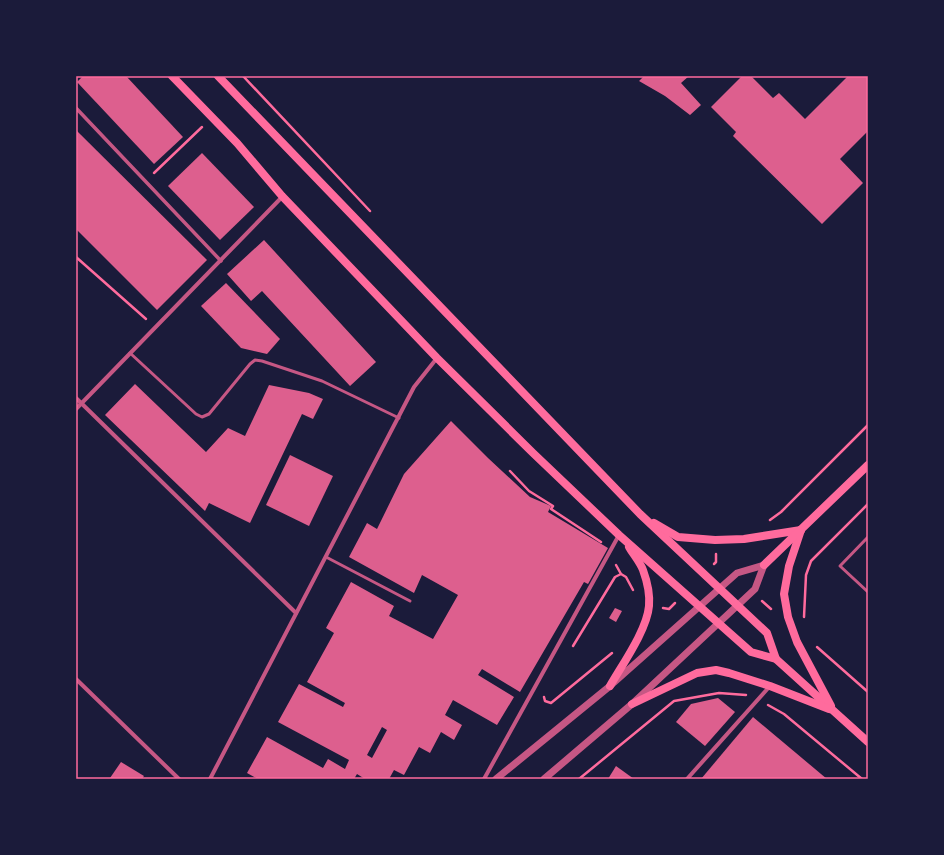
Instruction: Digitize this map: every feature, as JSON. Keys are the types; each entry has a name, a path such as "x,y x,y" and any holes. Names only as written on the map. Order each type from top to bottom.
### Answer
{"main road":[{"path":"172,76 237,143 282,196 437,358 533,453 622,537 751,652 776,659 868,742"},
{"path":"218,76 640,514 767,633 776,659"},
{"path":"764,565 868,464"},
{"path":"640,514 678,537 715,540 744,539 801,530"},
{"path":"801,530 789,566 784,594 786,606 797,642 833,711"},
{"path":"610,686 635,645 643,628 649,607 648,586 643,570 622,537"},
{"path":"632,704 697,673 712,670 729,673 770,686 833,711"}],"street":[{"path":"76,108 221,261"},
{"path":"76,409 221,261 282,196"},
{"path":"210,779 414,387 437,358"},
{"path":"76,398 296,612"},
{"path":"484,779 609,554 622,537"},
{"path":"496,779 610,686 738,573 764,565"},
{"path":"544,779 632,704 755,589 764,565"},
{"path":"76,679 179,779"},
{"path":"687,779 770,686"}],"lane":[{"path":"130,353 196,414 202,417 209,414 250,364 255,360 322,381 399,418"},
{"path":"868,537 840,566 868,592"},
{"path":"326,557 410,601"}],"path":[{"path":"243,76 372,213"},
{"path":"145,181 212,117"},
{"path":"76,257 156,327"},
{"path":"769,521 781,512 868,425"},
{"path":"510,471 529,491 553,506 551,509 608,548 607,550 609,554 621,574 626,577 634,592"},
{"path":"804,620 806,575 812,561 868,504"},
{"path":"571,650 615,577 621,574"},
{"path":"815,646 868,692"},
{"path":"543,696 545,701 551,703 616,650"}],"building":[{"path":"83,76 126,76 183,137 154,164 77,82"},
{"path":"644,76 689,76 681,83 701,105 690,115 665,96 639,81"},
{"path":"742,76 751,76 773,98 779,93 805,119 848,76 868,76 868,131 840,159 863,183 822,224 733,136 736,132 711,107"},
{"path":"76,130 207,260 157,310 76,229"},
{"path":"202,153 254,207 220,240 168,186"},
{"path":"264,240 376,362 350,386 262,291 251,301 227,274"},
{"path":"226,283 280,339 267,354 241,348 201,306"},
{"path":"135,384 206,452 228,428 245,436 269,385 309,393 323,399 313,419 302,414 250,523 209,503 205,511 105,415"},
{"path":"451,421 530,497 551,506 548,512 608,548 588,584 584,582 520,692 482,669 478,675 514,697 497,725 453,700 445,715 462,725 454,740 441,732 430,753 419,747 404,775 394,770 389,779 365,779 357,774 354,779 258,779 247,773 267,737 323,768 328,759 345,769 349,760 278,722 299,684 343,707 345,703 307,682 334,633 326,628 351,582 394,606 389,616 433,639 458,595 422,575 414,593 349,557 367,523 377,529 404,474","holes":["382,727 387,730 372,758 367,755"]},
{"path":"290,455 333,476 309,526 266,505"},
{"path":"615,608 622,611 616,622 609,618"},
{"path":"718,698 735,712 705,746 676,722 691,704"},
{"path":"753,717 827,779 701,779"},
{"path":"121,762 144,776 142,779 110,778"},
{"path":"616,766 634,779 608,779"}]}
